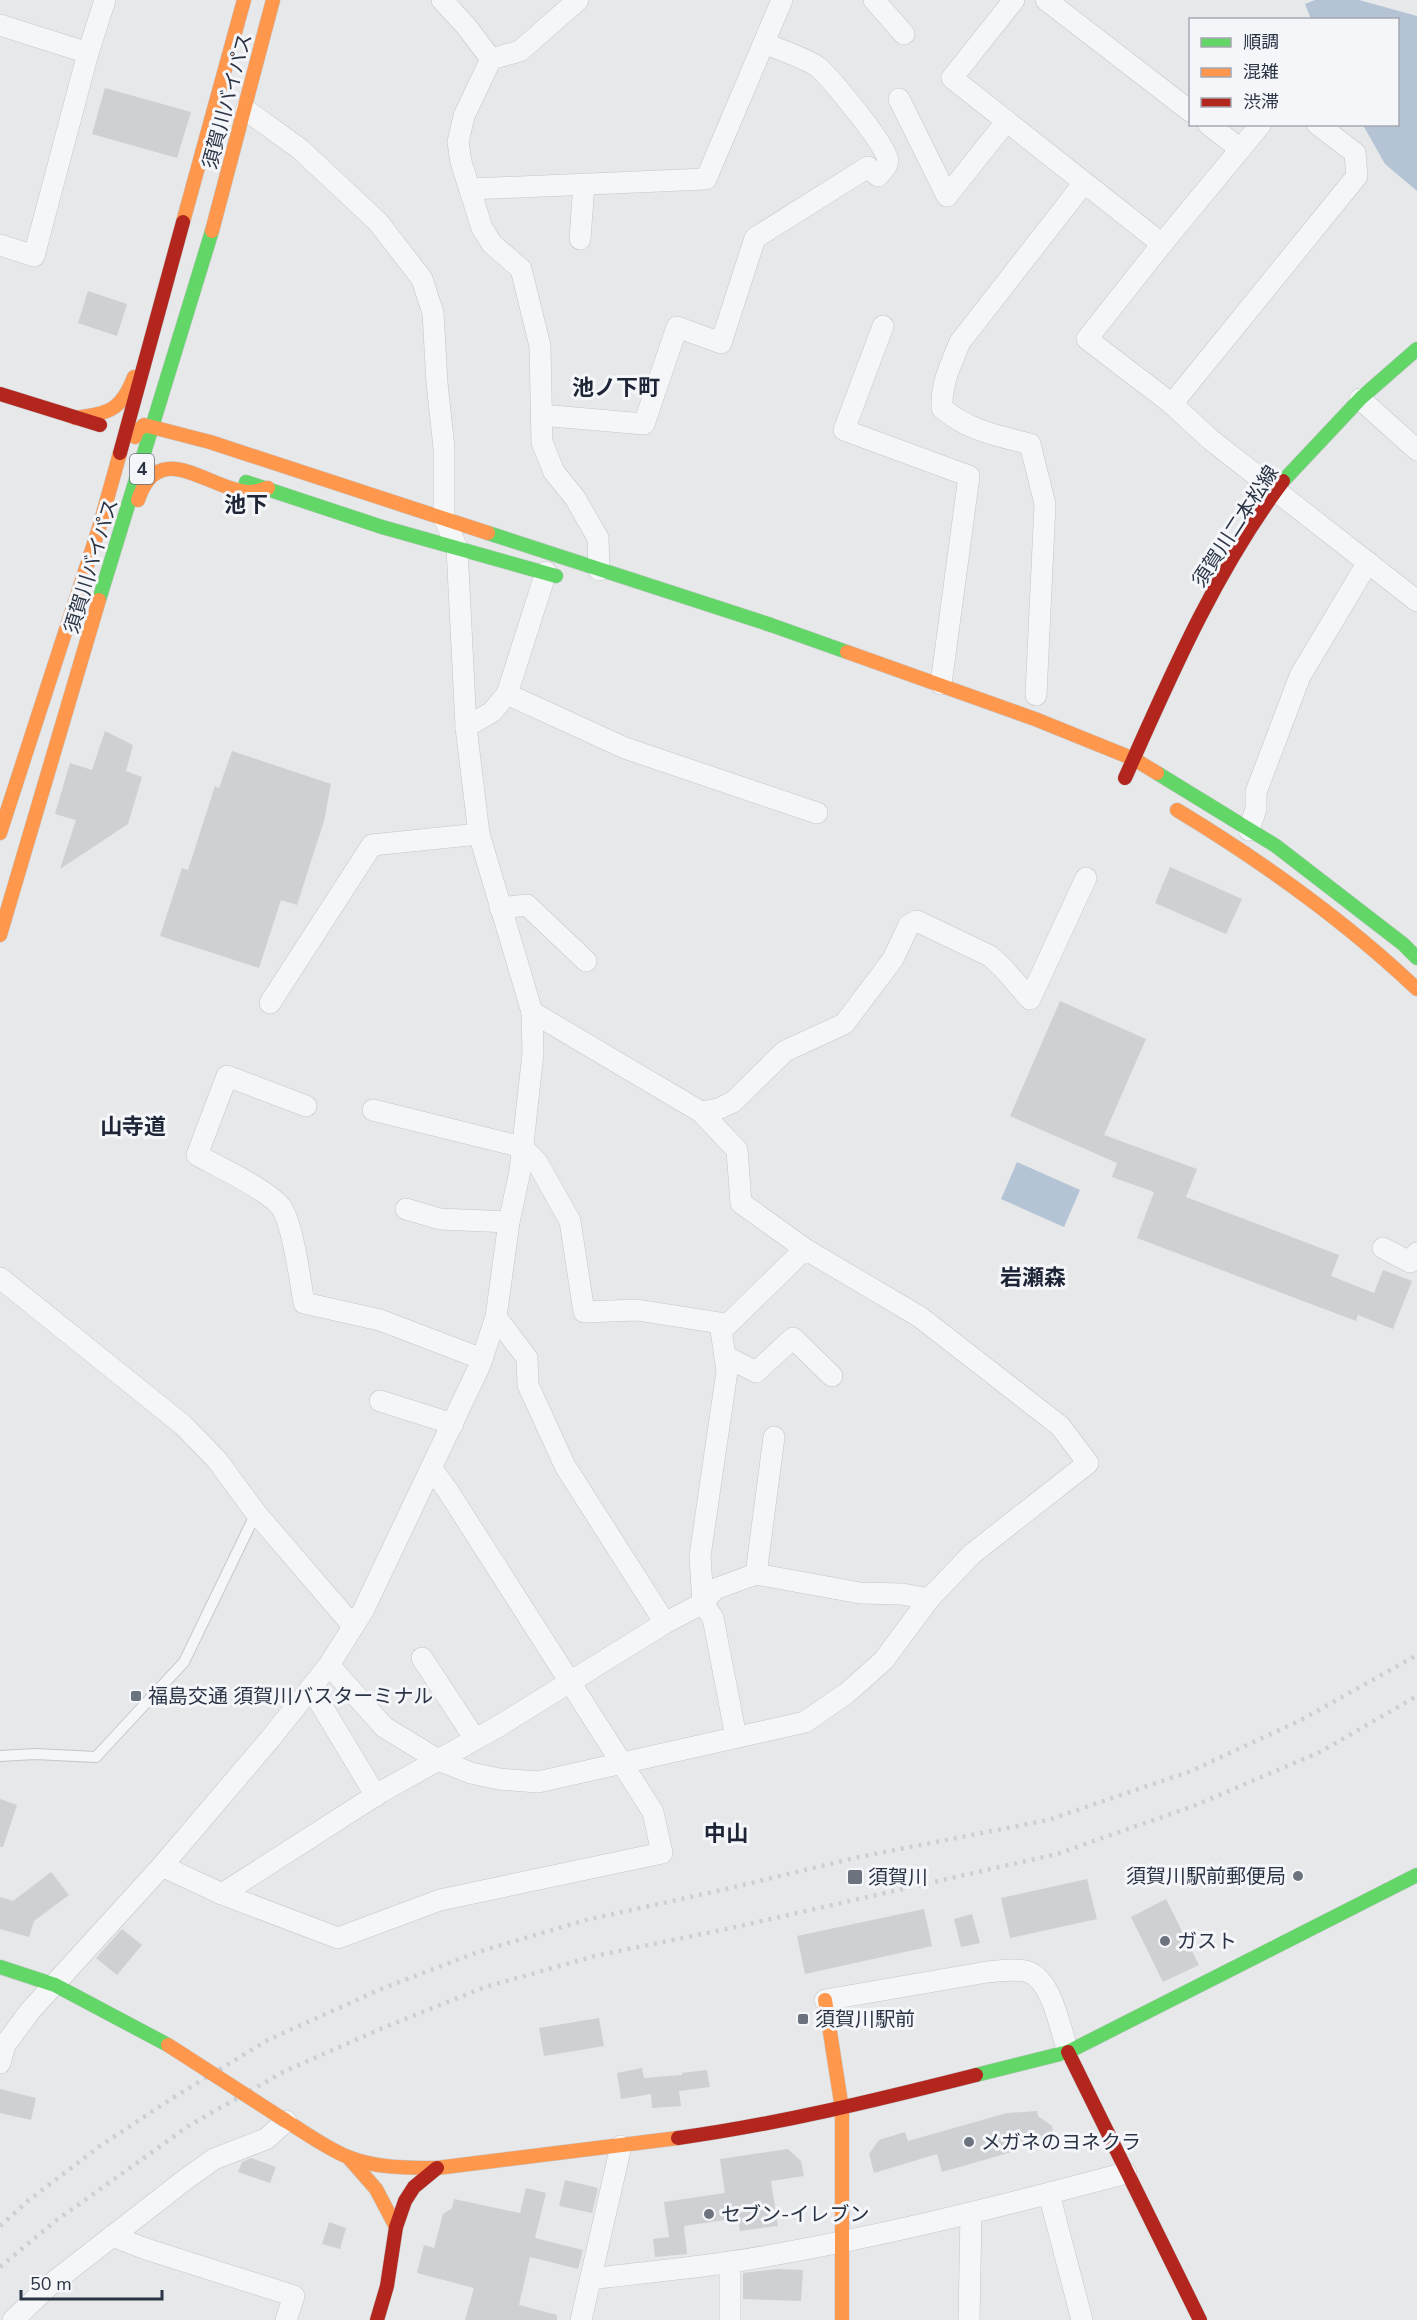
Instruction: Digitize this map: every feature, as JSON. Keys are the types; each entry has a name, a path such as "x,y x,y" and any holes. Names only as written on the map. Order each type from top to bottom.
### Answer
{"main road":[{"name":"須賀川バイパス","path":"0,935 112,560 146,456 140,435 156,322 244,0"},
{"name":"須賀川バイパス","path":"0,833 91,553 178,344 246,110 273,0"},
{"path":"75,418 105,413 120,406 128,395 156,322"},
{"path":"178,344 165,417 171,426 210,442 771,625 1050,724 1134,759 1276,846 1417,957"},
{"name":"須賀川二本松線","path":"1125,779 1178,662 1221,580 1277,490 1311,450 1360,399 1394,366 1417,349"},
{"path":"0,394 75,418 140,435 165,445"},
{"path":"90,422 104,439"},
{"path":"140,435 210,442"},
{"path":"91,553 91,512 105,455"},
{"path":"146,456 268,488 382,527 568,580"},
{"path":"112,560 144,483 152,473 163,469 182,470 250,492 268,488"},
{"path":"245,470 404,522 457,548"},
{"path":"1161,800 1277,874 1388,961 1417,989"},
{"path":"348,2157 404,2168 437,2168 728,2131 842,2109 1068,2052 1417,1875"},
{"path":"0,1967 55,1985 168,2045 286,2121 348,2157 373,2182 396,2227"},
{"path":"825,2000 842,2109 842,2320"},
{"path":"1068,2052 1200,2320"},
{"path":"377,2320 387,2286 396,2227 405,2201 414,2187 437,2168"}],"street":[{"path":"0,245 34,256 88,53 105,0"},
{"path":"442,0 466,26 491,59"},
{"path":"578,0 520,51 491,59 464,116 458,142 461,162 482,228 492,244 521,269 540,346 542,442 554,472 575,498 598,538 599,570"},
{"path":"470,189 706,179 782,0"},
{"path":"874,0 904,34"},
{"path":"1014,0 952,78 1162,244"},
{"path":"1046,0 1189,109"},
{"path":"0,25 88,53"},
{"path":"541,415 644,424 676,327 721,343 755,238 868,167 878,176 885,168 888,161 884,149 872,130 818,66 764,43"},
{"path":"899,99 947,196 1006,122"},
{"path":"0,2063 6,2045 30,2011 162,1866 311,1688 329,1665 363,1611 482,1359 496,1317 522,1147 533,1053 532,1012 479,834 466,727 457,548 444,518 444,448 437,383 434,313 422,279 378,222 300,149 246,110"},
{"path":"1211,126 1240,149"},
{"path":"1259,126 1087,339 1172,404 1211,440 1417,600"},
{"path":"1172,404 1357,176 1355,153 1320,126"},
{"path":"1036,695 1045,504 1030,444 985,433 954,418 942,408 942,392 948,369 960,342 1084,183"},
{"path":"580,239 584,184"},
{"path":"883,326 844,430 969,476 941,684"},
{"path":"1360,399 1417,450"},
{"path":"1249,830 1256,809 1256,792 1300,676 1368,562"},
{"path":"466,727 492,712 507,694 546,572"},
{"path":"507,694 625,748 817,813"},
{"path":"270,1003 372,845 479,834"},
{"path":"701,1112 733,1102 785,1051 844,1024 893,959 909,925 917,921 990,956 1030,999 1086,878"},
{"path":"500,908 527,905 586,962"},
{"path":"329,1665 384,1727 438,1760 471,1773 499,1779 538,1782 805,1722 847,1693 884,1660 929,1599 972,1554 1088,1463 1060,1426 920,1317 805,1249 741,1203 737,1150 701,1112 532,1012"},
{"path":"306,1106 227,1076 197,1155 258,1189 281,1207 289,1228 304,1303 380,1320 482,1359"},
{"path":"373,1110 522,1147 537,1162 570,1221 584,1312 637,1310 720,1323 727,1371 700,1556 703,1603 712,1618 736,1737"},
{"path":"406,1209 440,1218 509,1222"},
{"path":"1383,1248 1410,1262 1417,1253"},
{"path":"721,1331 805,1249"},
{"path":"0,1278 183,1425 217,1460 256,1513 353,1626"},
{"path":"496,1317 528,1358 528,1385 565,1466 665,1623"},
{"path":"725,1356 756,1372 793,1338 832,1376"},
{"path":"380,1401 453,1424"},
{"path":"756,1574 774,1437"},
{"path":"162,1866 222,1894 338,1938 440,1900 662,1852 652,1812 432,1469"},
{"path":"222,1894 376,1796 475,1740 665,1623 703,1603 715,1588 756,1574 860,1593 902,1593 929,1599"},
{"path":"422,1658 475,1740"},
{"path":"311,1688 376,1796"},
{"path":"825,2000 987,1972 1008,1970 1028,1972 1037,1977 1046,1988 1068,2052"},
{"path":"13,2320 51,2284 214,2159 266,2139 286,2121"},
{"path":"581,2320 621,2146"},
{"path":"591,2279 730,2262 842,2241 971,2214 1126,2173"},
{"path":"1049,2194 1082,2320"},
{"path":"969,2320 971,2214"},
{"path":"112,2236 294,2296 286,2320"},
{"path":"730,2262 730,2320"}],"lane":[{"path":"0,1756 36,1754 96,1757 184,1662 256,1513"}],"water":[{"path":"1315,0 1359,0 1417,16 1417,191 1385,164 1364,126 1399,126 1399,18 1311,18 1305,4"},
{"path":"1017,1162 1080,1190 1064,1227 1001,1199"}],"building":[{"path":"105,88 191,112 177,158 92,134"},
{"path":"88,291 127,304 117,336 78,323"},
{"path":"105,731 133,745 126,771 142,777 128,824 60,869 76,820 55,814 70,763 92,770"},
{"path":"232,751 331,784 324,821 297,905 281,900 259,968 160,936 182,868 188,870 215,786 219,788"},
{"path":"1170,867 1242,899 1226,934 1155,903"},
{"path":"1060,1001 1146,1039 1104,1135 1197,1169 1186,1197 1339,1255 1331,1276 1374,1293 1383,1270 1412,1281 1393,1329 1358,1315 1356,1321 1137,1238 1154,1192 1112,1177 1117,1163 1010,1116"},
{"path":"0,1799 17,1805 3,1847 0,1847"},
{"path":"51,1872 69,1895 34,1921 29,1937 0,1929 0,1897 13,1901"},
{"path":"1087,1879 1097,1919 1010,1938 1001,1898"},
{"name":"ガスト","path":"1166,1899 1199,1965 1163,1982 1131,1917"},
{"name":"須賀川","path":"924,1909 932,1946 805,1974 797,1936"},
{"path":"972,1914 980,1943 961,1947 954,1919"},
{"path":"122,1929 142,1945 117,1975 96,1958"},
{"path":"599,2018 604,2046 544,2056 539,2028"},
{"path":"642,2068 644,2078 682,2075 682,2073 707,2070 710,2087 679,2091 681,2106 652,2108 651,2094 621,2099 617,2073"},
{"path":"0,2089 36,2098 31,2120 0,2113"},
{"path":"1037,2111 1038,2116 1052,2126 1054,2137 1018,2144 1019,2150 942,2172 937,2154 874,2173 869,2154 879,2140 905,2132 908,2141 1007,2113"},
{"path":"788,2149 801,2161 804,2176 771,2181 778,2226 740,2231 738,2218 684,2226 687,2254 655,2257 653,2239 669,2237 664,2202 725,2193 720,2159"},
{"path":"251,2158 276,2167 270,2183 238,2172 242,2162"},
{"path":"565,2180 598,2188 592,2213 559,2206"},
{"path":"526,2188 546,2193 535,2238 583,2250 578,2269 530,2257 519,2305 557,2315 557,2320 465,2320 474,2288 417,2273 424,2245 434,2248 443,2214 452,2208 454,2199 520,2213"},
{"path":"329,2222 346,2228 340,2249 322,2244"},
{"path":"778,2269 803,2270 801,2301 743,2299 743,2273"}],"railway":[{"path":"0,2226 29,2200 100,2146 171,2099 268,2040 381,1989 478,1952 586,1920 859,1857 1048,1820 1191,1771 1301,1720 1417,1655"},
{"path":"0,2267 54,2222 190,2125 285,2071 385,2027 485,1987 595,1956 731,1928 1057,1854 1196,1805 1320,1752 1417,1696"}],"traffic: fast":[{"path":"99,600 212,231"},
{"path":"1283,481 1361,398 1417,349"},
{"path":"246,482 382,527 556,576"},
{"path":"488,533 847,652"},
{"path":"1157,773 1276,846 1403,944 1417,958"},
{"path":"976,2075 1068,2052 1417,1875"},
{"path":"0,1967 55,1985 168,2045"}],"traffic: slow":[{"path":"183,222 244,0"},
{"path":"212,231 273,0"},
{"path":"75,418 105,412 119,404 134,377"},
{"path":"135,437 136,432 144,425 210,442 488,533"},
{"path":"0,833 99,528 120,453"},
{"path":"138,500 147,481 158,471 172,469 186,471 234,489 254,492 268,488"},
{"path":"0,935 99,600"},
{"path":"847,652 1035,719 1134,759 1157,773"},
{"path":"1177,810 1241,850 1302,893 1361,939 1417,989"},
{"path":"825,2000 842,2109 842,2320"},
{"path":"168,2045 286,2121"},
{"path":"286,2121 324,2145 358,2161 403,2167 437,2168 678,2138"},
{"path":"348,2157 376,2189 396,2227"}],"traffic: jam":[{"path":"120,453 183,222"},
{"path":"0,394 100,425"},
{"path":"1125,778 1177,663 1215,587 1259,515 1283,481"},
{"path":"1068,2052 1200,2320"},
{"path":"678,2138 791,2119 976,2075"},
{"path":"377,2320 387,2286 396,2227 405,2201 414,2187 437,2168"}],"place":[{"name":"福島交通 須賀川バスターミナル","path":"136,1696"},
{"name":"須賀川駅前郵便局","path":"1298,1876"},
{"name":"須賀川","path":"855,1877"},
{"name":"ガスト","path":"1165,1941"},
{"name":"須賀川駅前","path":"803,2019"},
{"name":"メガネのヨネクラ","path":"969,2142"},
{"name":"セブン-イレブン","path":"709,2214"}],"district":[{"name":"池ノ下町","path":"616,387"},
{"name":"池下","path":"246,504"},
{"name":"山寺道","path":"133,1126"},
{"name":"岩瀬森","path":"1033,1277"},
{"name":"中山","path":"726,1833"}]}
